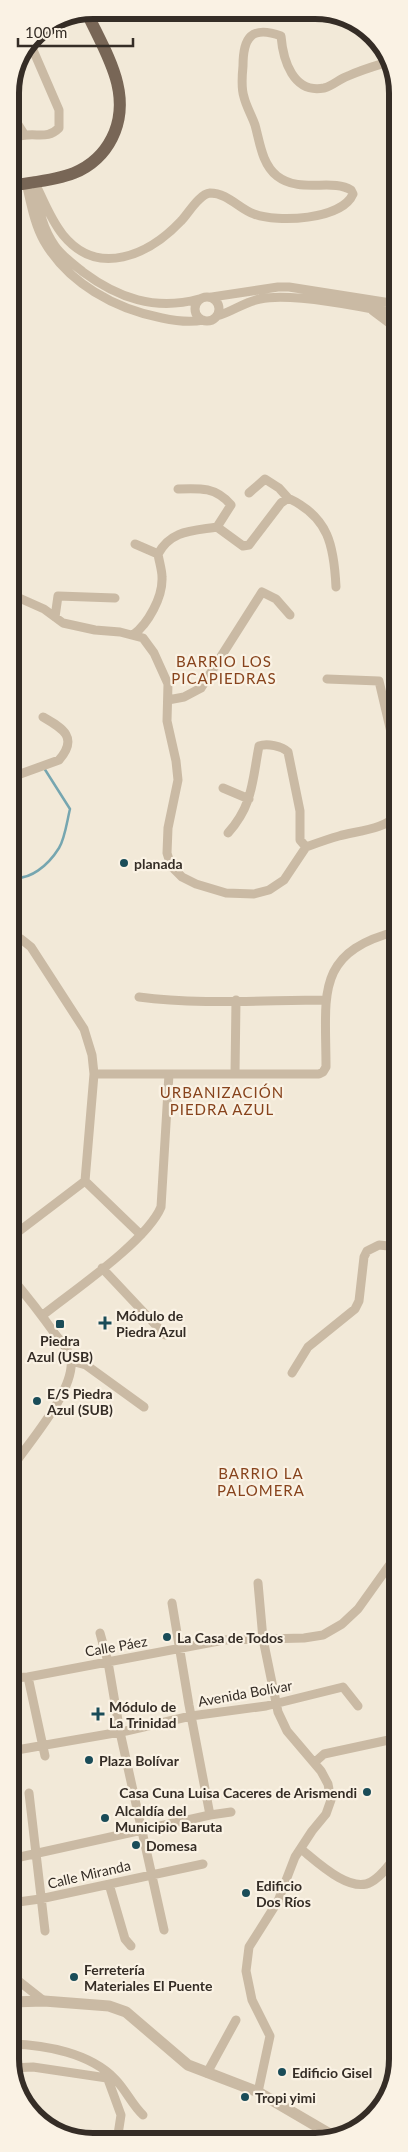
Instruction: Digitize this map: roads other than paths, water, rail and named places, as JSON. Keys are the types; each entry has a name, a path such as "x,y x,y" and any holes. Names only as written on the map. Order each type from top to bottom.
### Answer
{"main road":[{"path":"19,184 73,174 92,163 108,146 117,126 120,104 117,80 90,19"}],"street":[{"path":"30,182 64,235 86,253 101,258 128,256 151,247 176,226 205,195 211,193 224,196 246,210 265,217 290,218 337,210 348,203 353,194 351,190 346,187 316,187 290,182 278,177 269,167 244,97 244,45 249,37 257,33 268,32 281,36 284,54 291,74 302,84 314,89 330,87 345,76 384,63"},
{"path":"19,135 24,134 45,136 54,134 59,128 61,120 59,110 33,50"},
{"path":"19,126 24,134"},
{"path":"30,182 48,235 61,254 89,276 120,295 145,303 170,304 206,296 212,297 289,287 389,302"},
{"path":"30,182 34,218 45,242 60,263 78,279 106,298 131,311 183,322 211,321 217,316 250,301 271,298 305,299 389,312"},
{"path":"212,297 219,306 217,316"},
{"path":"368,298 368,308"},
{"path":"199,299 195,305 195,312 203,320"},
{"path":"368,308 389,323"},
{"path":"249,493 265,480 279,488 288,498 312,514 323,526 334,554 336,587"},
{"path":"133,635 149,619 161,587 162,578 158,554 164,542 172,536 217,527 231,505 226,498 213,490 201,488 178,489"},
{"path":"217,527 243,546 249,545 281,503 288,498"},
{"path":"135,544 158,554"},
{"path":"168,700 184,697 201,688 262,592 276,599 290,615"},
{"path":"55,617 58,596 115,598"},
{"path":"19,598 44,609 63,623 143,638 154,653 168,684 167,721 176,761 178,780 168,828 167,853 171,866 182,877 196,884 226,893 254,894 269,890 284,880 306,847 372,828 389,821"},
{"path":"327,679 378,681 389,725"},
{"path":"19,772 59,760 68,746 67,735 63,729 43,717"},
{"path":"228,833 241,819 249,799 259,746 284,748 288,752 295,782 300,812 300,840 306,847"},
{"path":"223,788 249,799"},
{"path":"94,1074 319,1074 326,1067 326,1000 333,971 339,960 349,951 372,939 389,934"},
{"path":"19,939 31,948 84,1030 92,1056 94,1074 85,1181 19,1231"},
{"path":"139,997 154,999 326,1000"},
{"path":"235,1074 236,1000"},
{"path":"42,1315 102,1268 141,1235 157,1218 163,1199 169,1074"},
{"path":"85,1181 141,1235"},
{"path":"292,1373 308,1347 355,1309 359,1301 364,1257 367,1252 379,1244 389,1246"},
{"path":"102,1268 165,1335"},
{"path":"19,1287 69,1353 71,1361 68,1384 59,1401 19,1457"},
{"path":"71,1361 86,1366 144,1407"},
{"name":"Calle Páez","path":"19,1678 224,1640 313,1638 331,1632 358,1609 389,1565"},
{"path":"258,1583 262,1639 276,1704 287,1731 314,1762 328,1784 331,1800 326,1814 295,1858 278,1901 254,1937 248,1954 246,1971 252,2000 270,2036 258,2092"},
{"path":"172,1603 210,1814"},
{"path":"100,1633 108,1662 120,1732 164,1930"},
{"path":"28,1677 44,1752"},
{"name":"Avenida Bolívar","path":"19,1751 44,1752 191,1716 276,1704 343,1687 358,1706"},
{"path":"314,1762 324,1754 389,1740"},
{"path":"29,1793 45,1931"},
{"path":"19,1857 143,1831 210,1814 230,1812"},
{"path":"300,1849 346,1882 361,1884 373,1881 389,1863"},
{"name":"Calle Miranda","path":"19,1902 203,1864"},
{"path":"108,1884 125,1939 131,1946"},
{"path":"19,1981 44,2001"},
{"path":"19,2002 44,2001 109,2006 126,2012 188,2065 258,2092 327,2133"},
{"path":"207,2073 236,2020"},
{"path":"19,2045 45,2048 94,2062 105,2074 121,2115 118,2133"},
{"path":"19,2068 33,2067 105,2074 114,2078 143,2115"}],"waterway":[{"path":"19,878 32,874 50,860 59,848 66,829 70,809 44,768"}],"place":[{"name":"planada","path":"124,863"},
{"name":"Módulo de Piedra Azul","path":"105,1323"},
{"name":"Piedra Azul (USB)","path":"60,1324"},
{"name":"E/S Piedra Azul (SUB)","path":"37,1401"},
{"name":"La Casa de Todos","path":"167,1637"},
{"name":"Módulo de La Trinidad","path":"98,1714"},
{"name":"Plaza Bolívar","path":"89,1760"},
{"name":"Casa Cuna Luisa Caceres de Arismendi","path":"367,1792"},
{"name":"Alcaldía del Municipio Baruta","path":"105,1818"},
{"name":"Domesa","path":"136,1845"},
{"name":"Edificio Dos Ríos","path":"246,1893"},
{"name":"Ferretería Materiales El Puente","path":"74,1977"},
{"name":"Edificio Gisel","path":"282,2072"},
{"name":"Tropi yimi","path":"245,2097"}],"district":[{"name":"BARRIO LOS PICAPIEDRAS","path":"224,670"},
{"name":"URBANIZACIÓN PIEDRA AZUL","path":"222,1100"},
{"name":"BARRIO LA PALOMERA","path":"261,1482"}]}
